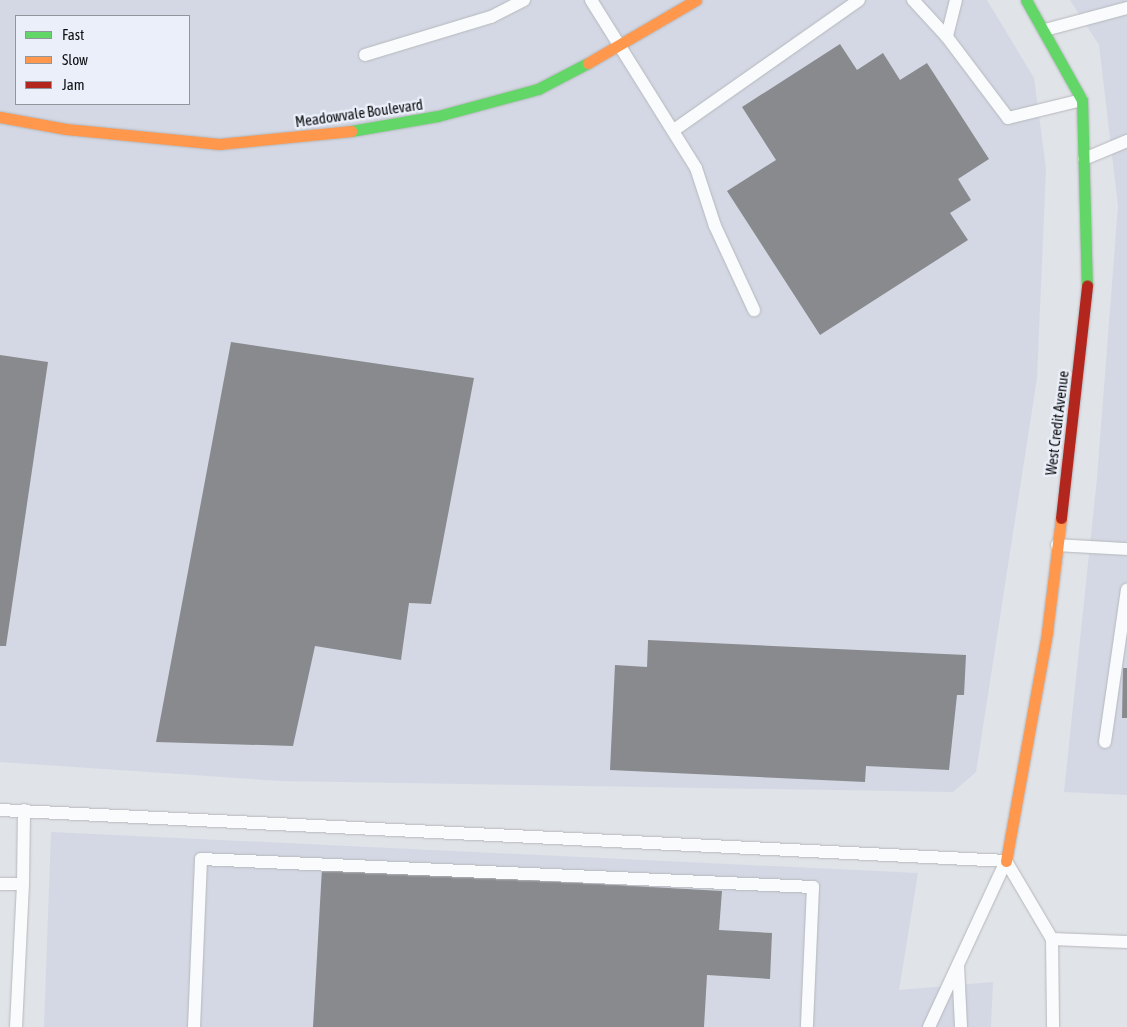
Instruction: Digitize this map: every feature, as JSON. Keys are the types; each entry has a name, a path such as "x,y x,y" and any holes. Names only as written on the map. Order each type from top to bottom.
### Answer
{"street":[{"name":"Meadowvale Boulevard","path":"0,117 66,129 219,144 326,136 438,116 538,89 620,47 696,0"},
{"name":"West Credit Avenue","path":"1006,861 1046,632 1087,296 1082,100 1045,30 1026,0"}],"lane":[{"path":"365,55 491,17 524,0"},
{"path":"591,0 696,168 715,226 754,310"},
{"path":"674,130 859,0"},
{"path":"913,0 948,37 1008,118 1082,100"},
{"path":"948,37 956,0"},
{"path":"1045,30 1127,8"},
{"path":"1084,159 1127,141"},
{"path":"1057,545 1127,549"},
{"path":"1105,742 1127,590"},
{"path":"0,810 1006,861"},
{"path":"16,1027 24,810"},
{"path":"194,1027 201,859 813,887 807,1027"},
{"path":"1006,861 1052,939 1053,1027"},
{"path":"929,1027 1006,861"},
{"path":"0,884 22,884"},
{"path":"1052,939 1127,942"},
{"path":"958,965 961,1027"}],"shaded area":[{"path":"0,0 987,0 1034,78 1046,169 1037,378 976,772 953,792 281,781 0,762"},
{"path":"1070,0 1127,0 1127,795 1064,792 1097,478 1118,206 1099,45"},
{"path":"51,832 918,873 899,990 993,982 991,1027 44,1027"}],"building":[{"path":"840,44 857,70 883,53 900,80 927,63 989,159 958,179 971,200 950,213 968,240 820,335 727,191 776,160 742,107"},
{"path":"231,342 474,378 431,604 409,603 401,660 315,646 293,746 156,742"},
{"path":"0,355 48,362 6,646 0,646"},
{"path":"648,640 966,655 964,695 957,695 949,770 866,766 865,782 610,770 615,665 647,667"},
{"path":"1123,668 1127,668 1127,718 1122,718"},
{"path":"322,868 722,891 719,930 772,933 770,979 707,975 704,1027 313,1027"}],"traffic: fast":[{"path":"1026,0 1082,100 1087,285"},
{"path":"351,131 438,116 538,89 588,63"}],"traffic: slow":[{"path":"588,63 696,0"},
{"path":"0,117 66,129 219,144 351,131"},
{"path":"1006,861 1047,632 1061,518"}],"traffic: jam":[{"path":"1061,518 1087,285"}]}
